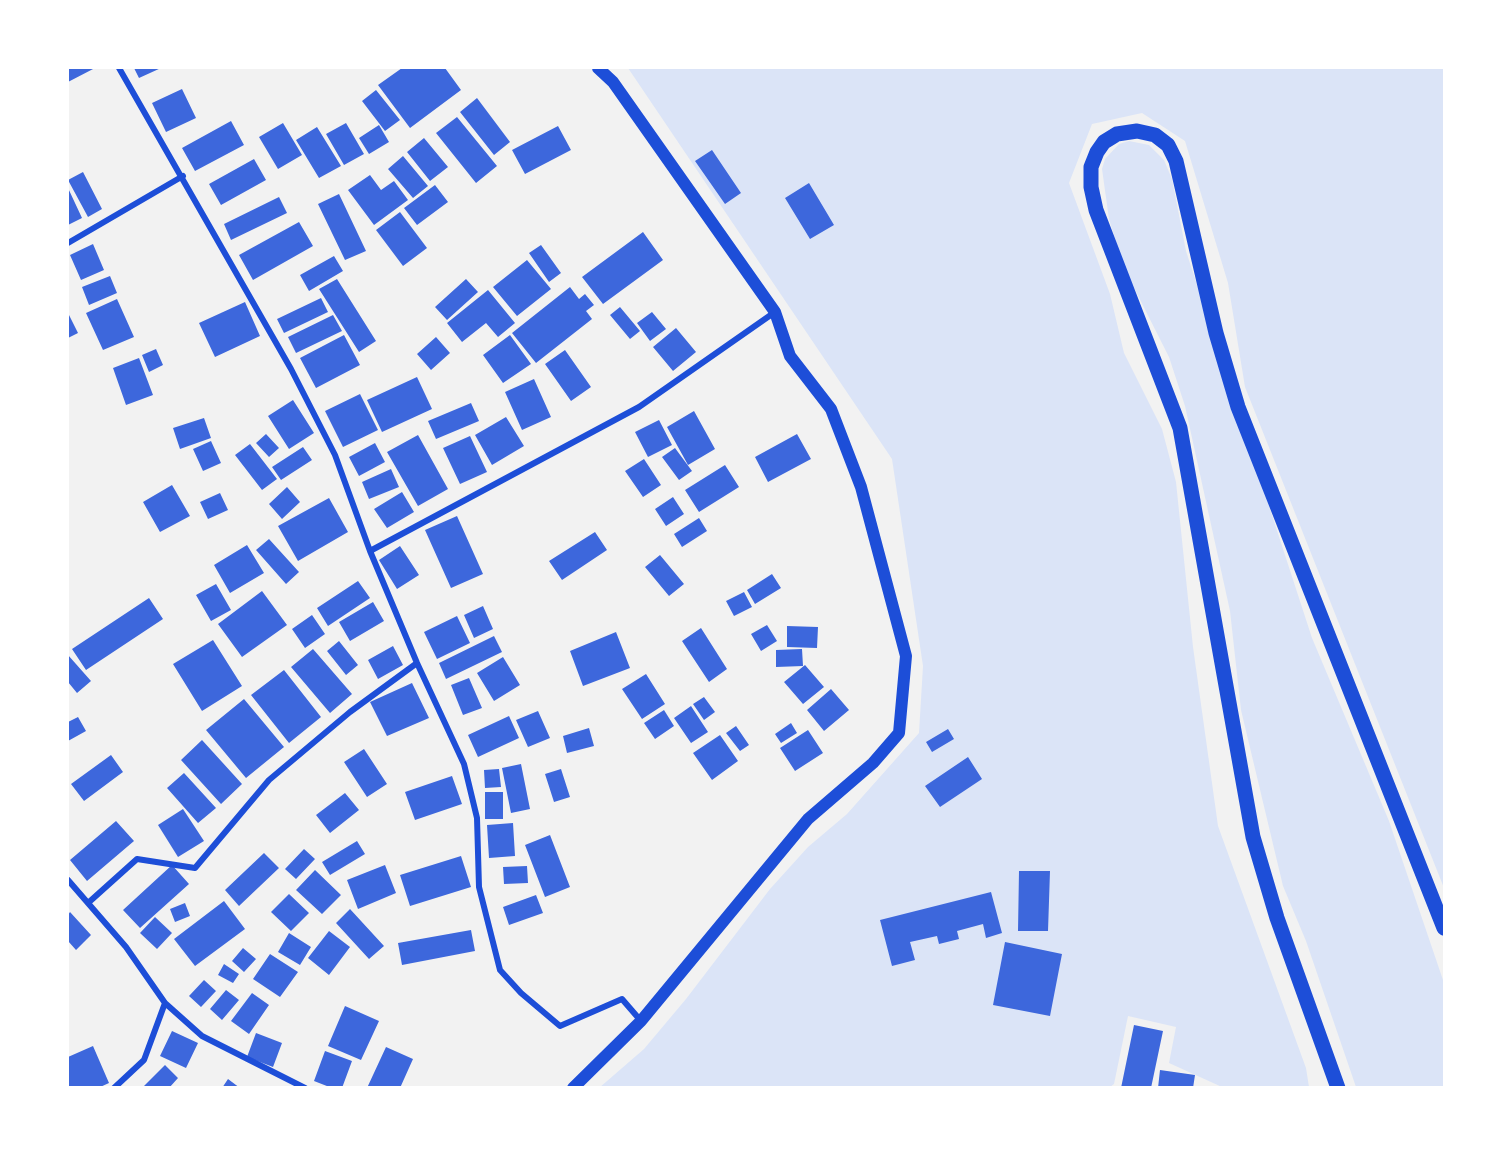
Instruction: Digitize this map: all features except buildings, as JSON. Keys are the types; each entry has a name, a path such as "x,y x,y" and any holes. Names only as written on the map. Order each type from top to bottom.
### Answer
{"main road":[{"path":"573,1088 641,1022 808,819 873,763 899,733 906,656 861,487 831,409 790,356 775,312 613,82 598,68"},
{"path":"1338,1088 1277,918 1253,837 1180,428 1096,210 1091,187 1091,167 1104,142 1117,134 1137,132 1155,135 1168,145 1176,161 1216,333 1238,407 1444,928"}],"street":[{"path":"119,68 183,176 291,369 335,455 370,551 417,663 464,764 477,818 479,887 500,970 521,993 560,1026 622,999 641,1022"},
{"path":"68,243 183,176"},
{"path":"370,551 639,407 775,312"},
{"path":"88,903 137,859 195,868 269,780 350,712 417,663"},
{"path":"68,880 126,947 165,1003 202,1036 305,1088"},
{"path":"114,1088 144,1060 165,1003"}],"shaded area":[{"path":"628,68 1444,68 1444,888 1245,387 1228,283 1185,141 1142,113 1092,124 1069,183 1110,294 1124,353 1162,429 1176,482 1193,647 1218,826 1306,1068 1309,1087 1222,1087 1169,1063 1176,1027 1128,1016 1114,1084 1110,1087 599,1088 644,1049 686,999 770,889 808,847 847,814 919,733 923,666 892,459"},
{"path":"1129,141 1149,145 1164,160 1172,179 1186,251 1312,638 1389,821 1444,983 1444,1087 1356,1087 1306,941 1283,886 1241,710 1230,611 1185,406 1169,357 1124,268 1109,219 1102,169 1105,159 1119,144"}]}
